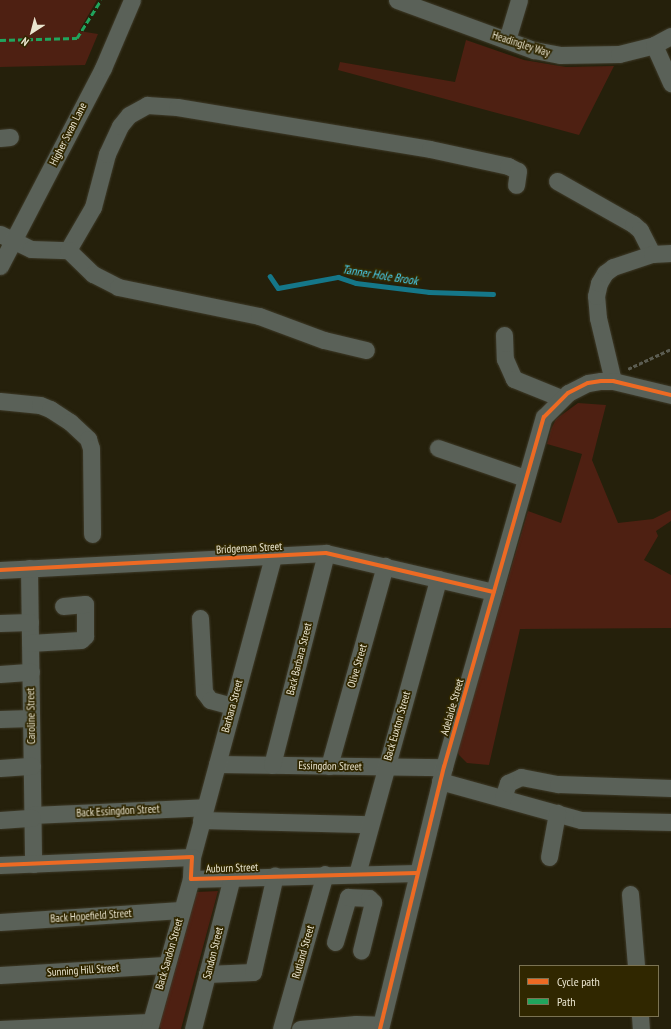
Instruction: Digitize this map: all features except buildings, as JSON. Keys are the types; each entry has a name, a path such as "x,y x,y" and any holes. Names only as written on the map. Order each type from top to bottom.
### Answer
{"street":[{"name":"Higher Swan Lane","path":"0,266 6,238 103,68 132,0"},
{"name":"Headingley Way","path":"397,0 534,50 560,55 592,57 619,54 654,45 671,36"},
{"path":"507,40 519,0"},
{"path":"654,45 671,83"},
{"path":"68,250 93,207 107,154 120,126 129,115 147,105 177,107 430,149 508,166 518,171 516,186"},
{"path":"557,181 578,200 633,224 640,230 652,254"},
{"path":"6,238 31,249 68,250 93,274 118,287 259,316 324,340 366,350"},
{"path":"613,381 598,318 596,296 599,283 605,273 613,267 652,254 671,253"},
{"path":"504,335 505,359 514,379 561,398"},
{"name":"Adelaide Street","path":"380,1027 442,774 544,417 561,398 588,383 613,381 671,396"},
{"path":"0,401 40,405 50,409 70,422 88,439 91,448 92,534"},
{"path":"438,448 526,478"},
{"name":"Bridgeman Street","path":"0,570 326,553 494,592"},
{"name":"Back Barbara Street","path":"272,765 326,553"},
{"name":"Barbara Street","path":"192,857 216,764 274,556"},
{"name":"Olive Street","path":"329,766 385,566"},
{"name":"Caroline Street","path":"29,568 33,864"},
{"name":"Back Euxton Street","path":"360,897 359,874 370,824 438,579"},
{"path":"30,643 81,640 85,636 85,604 63,606"},
{"path":"200,618 204,692 210,700 232,706"},
{"path":"0,623 30,622"},
{"path":"0,674 31,672"},
{"path":"0,720 31,718"},
{"name":"Essingdon Street","path":"216,764 386,767 442,774 503,798 589,821 671,822"},
{"path":"0,768 32,766"},
{"path":"503,798 508,783 521,777 558,784 671,788"},
{"path":"549,857 557,813"},
{"name":"Back Essingdon Street","path":"0,820 32,816 203,814 370,824"},
{"name":"Auburn Street","path":"0,865 192,857 191,879 325,874 417,873"},
{"name":"Rutland Street","path":"281,1029 325,874"},
{"path":"208,974 253,972 275,876"},
{"name":"Sandon Street","path":"193,1029 232,877"},
{"name":"Back Sandon Street","path":"149,1025 165,965 191,879"},
{"path":"630,894 636,965"},
{"path":"335,942 346,899 349,896 369,898 373,902 361,950"},
{"name":"Back Hopefield Street","path":"0,922 181,910"},
{"name":"Sunning Hill Street","path":"0,975 165,965"},
{"path":"640,1017 641,1029"},
{"path":"300,1029 356,1024 380,1027"},
{"path":"0,1029 149,1025"}],"path":[{"path":"613,381 628,368 671,349"}],"shaded area":[{"path":"0,0 97,0 79,31 98,34 85,65 0,67"},
{"path":"466,40 524,60 566,67 614,66 579,135 338,70 340,62 455,82"},
{"path":"578,403 606,405 592,460 618,523 653,519 671,510 671,521 656,531 658,536 644,560 671,575 671,628 520,629 489,765 467,763 459,755 457,749 528,511 561,523 582,454 547,444 551,429 556,419"},
{"path":"218,891 181,1029 161,1029 157,1024 196,892"}],"waterway":[{"name":"Tanner Hole Brook","path":"270,276 278,288 338,277 356,283 429,292 493,294"}],"marked path":[{"path":"0,40 77,38 101,0"}],"cycle path":[{"path":"380,1029 444,767 544,417 568,393 588,383 613,381 671,395"},
{"path":"0,570 326,553 494,592"},
{"path":"0,865 192,857 191,879 417,873"}]}
